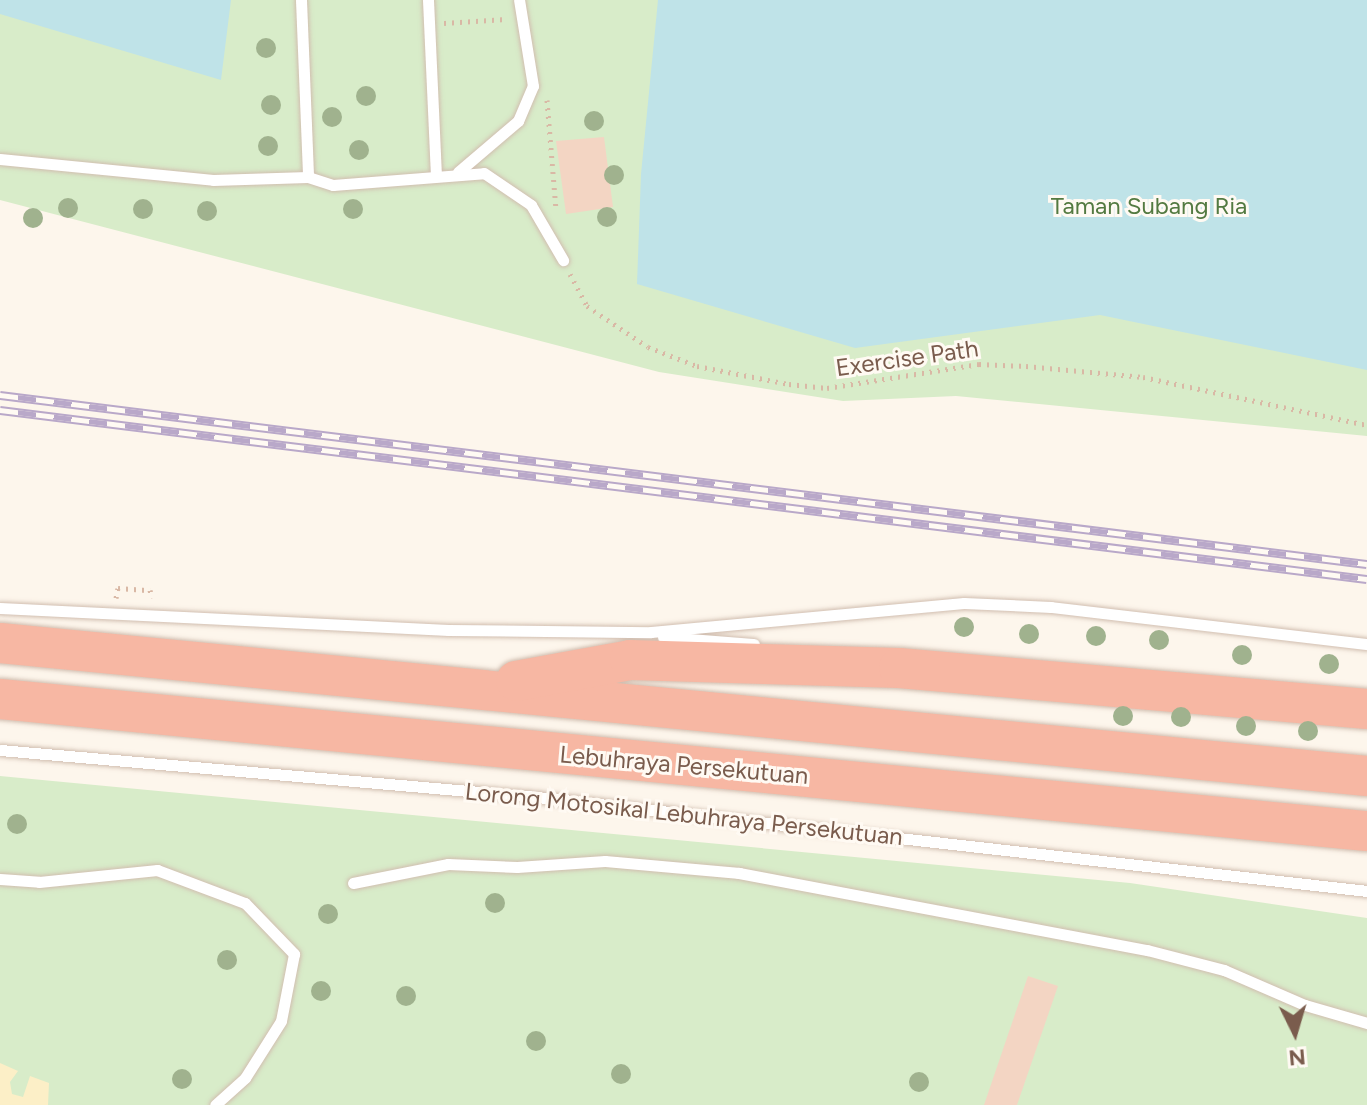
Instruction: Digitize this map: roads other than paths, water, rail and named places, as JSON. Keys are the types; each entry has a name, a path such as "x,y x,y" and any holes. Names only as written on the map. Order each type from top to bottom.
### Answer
{"highway":[{"path":"0,643 1367,776"},
{"path":"473,690 630,660 899,668 1367,709"},
{"name":"Lebuhraya Persekutuan","path":"0,699 1367,831"}],"lane":[{"path":"301,0 308,177"},
{"path":"428,0 436,174"},
{"path":"458,172 518,121 533,86 519,0"},
{"path":"0,159 213,180 308,177 333,185 458,172 484,173 511,187 547,226 563,260"},
{"path":"0,608 448,630 607,632 784,622 964,603 1051,607 1367,644"},
{"path":"607,632 763,645"},
{"path":"834,652 899,668"},
{"name":"Lorong Motosikal Lebuhraya Persekutuan","path":"0,750 537,797 1367,891"},
{"path":"353,883 448,864 517,867 605,861 739,873 1147,950 1224,970 1305,1005 1367,1023"},
{"path":"0,879 39,882 157,870 245,903 294,954 281,1021 245,1078 215,1105"}],"water":[{"path":"0,0 231,0 221,80 0,14"},
{"path":"658,0 1367,0 1367,370 1100,315 855,348 637,284 641,174"}],"railway":[{"path":"0,395 1367,564"},
{"path":"0,410 1367,579"}],"park label":[{"name":"Taman Subang Ria","path":"1149,206"}]}
